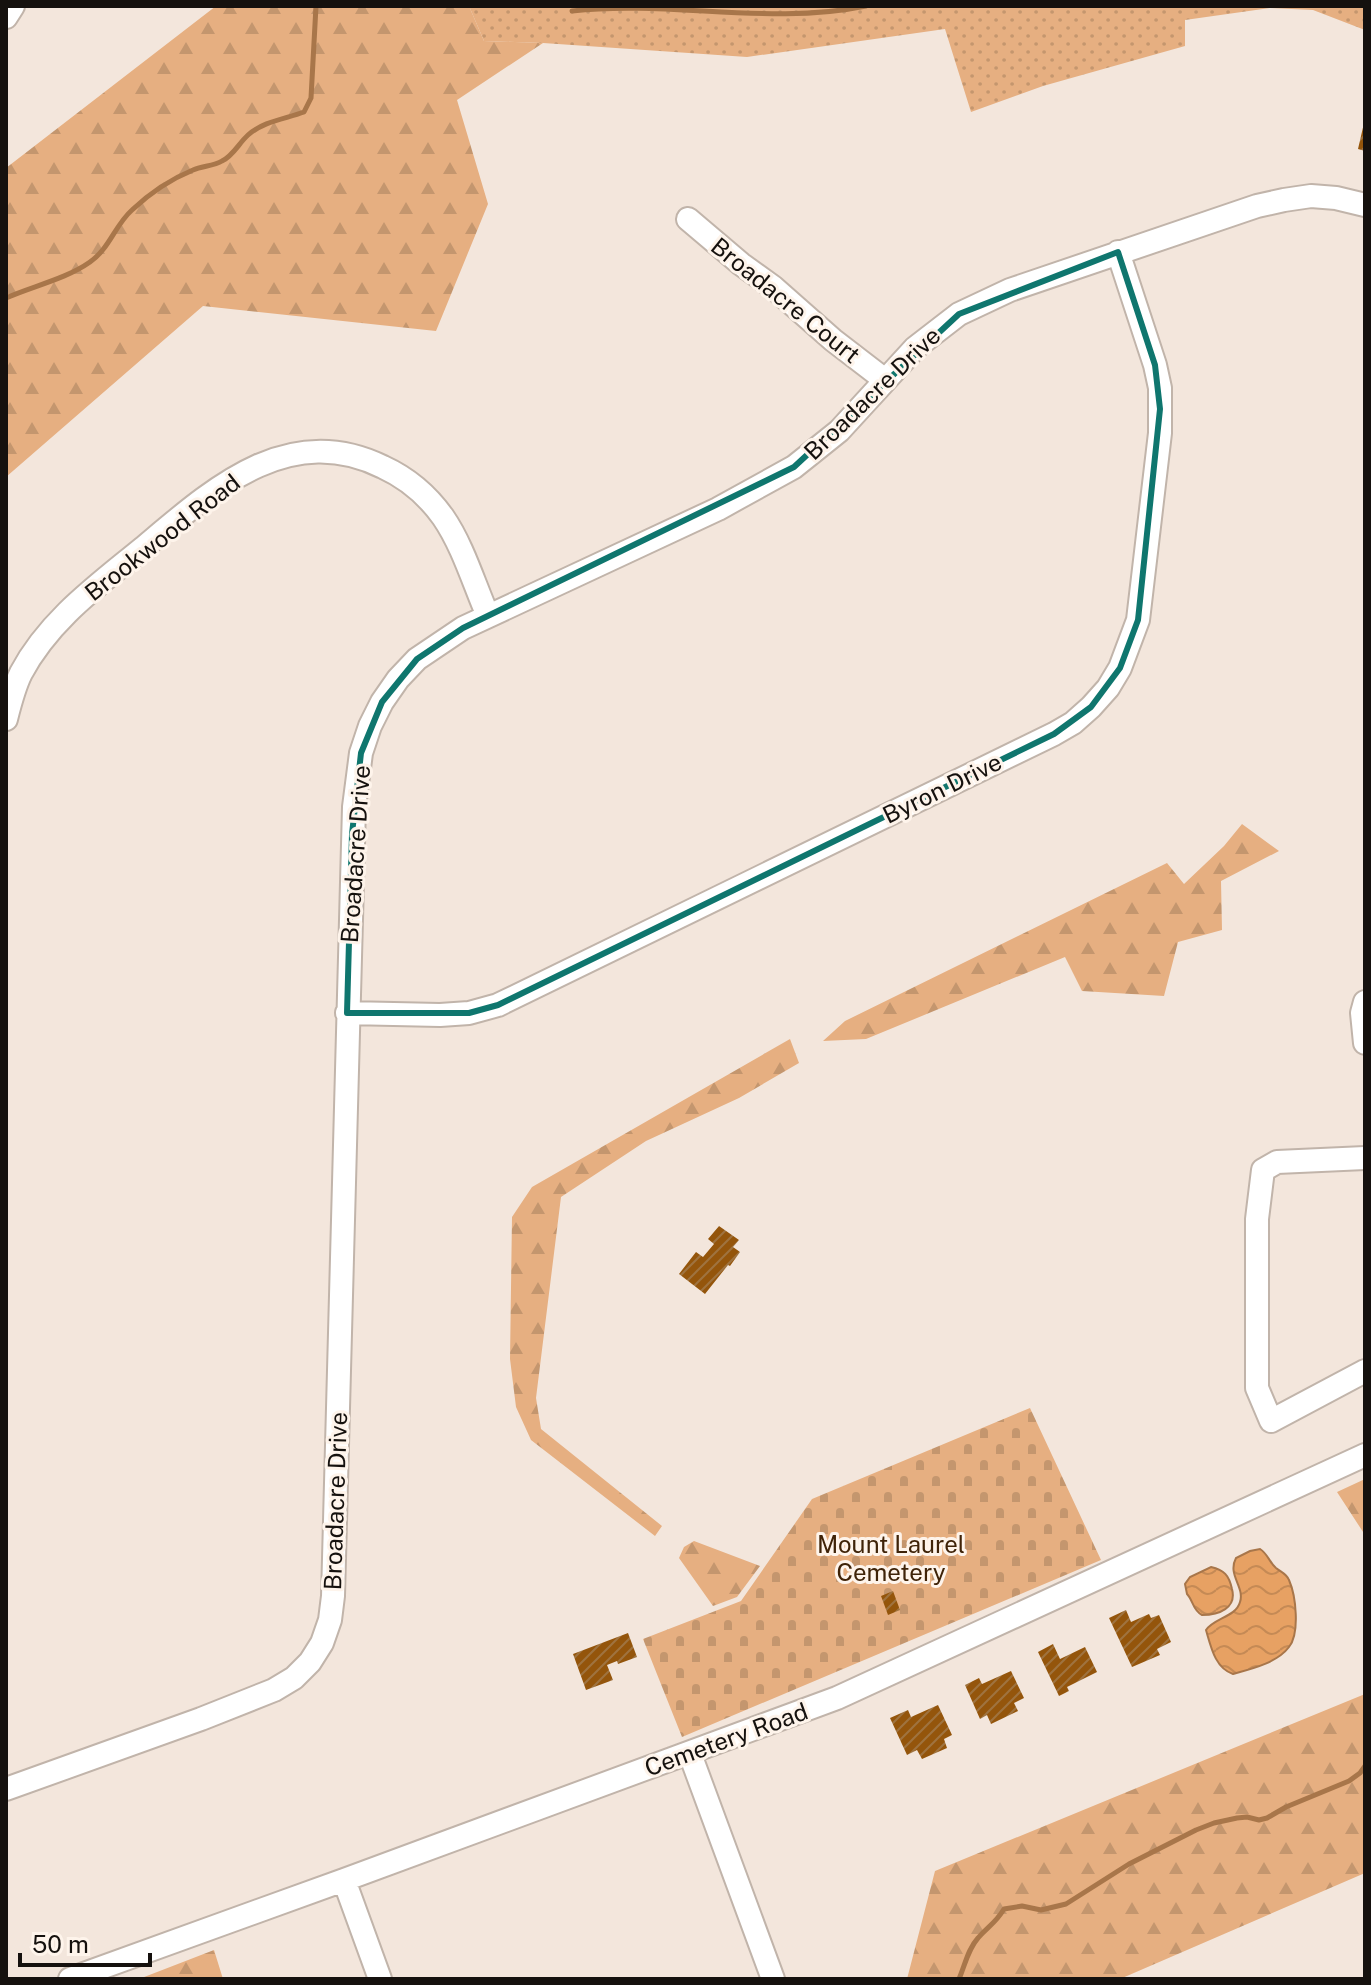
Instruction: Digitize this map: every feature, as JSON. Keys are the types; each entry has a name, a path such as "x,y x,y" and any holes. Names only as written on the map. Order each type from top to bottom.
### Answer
{"street":[{"path":"6,17 13,6"},
{"name":"Broadacre Drive","path":"6,1789 274,1690 294,1678 310,1662 322,1643 330,1620 333,1596 354,807 361,753 370,726 398,679 417,659 463,628 718,509 794,467 839,431 915,348 959,314 1010,290 1118,252 1284,200 1311,196 1365,205"},
{"name":"Broadacre Court","path":"688,219 885,380"},
{"name":"Byron Drive","path":"347,1013 454,1014 498,1005 1054,734 1091,707 1120,668 1138,620 1160,433 1160,388 1155,365 1118,252"},
{"name":"Brookwood Road","path":"6,719 19,675 32,653 48,632 86,595 211,493 254,467 301,452 324,450 349,453 392,471 411,484 429,500 452,533 488,616"},
{"path":"1365,1002 1362,1013 1365,1043"},
{"path":"1365,1158 1277,1162 1263,1170 1257,1219 1257,1388 1271,1421 1365,1371"},
{"name":"Cemetery Road","path":"70,1979 837,1698 1365,1455"},
{"path":"690,1754 773,1979"},
{"path":"344,1880 380,1979"}],"highlighted area":[{"path":"1118,252 1155,365 1160,409 1138,620 1120,668 1091,707 1054,734 498,1005 469,1013 347,1013 352,834 361,753 382,702 417,659 463,628 794,467 959,314"}],"green space":[{"path":"216,6 469,6 484,41 543,43 457,100 488,204 436,331 203,306 6,477 6,168"},
{"path":"469,6 1365,6 1365,30 1313,10 1270,8 1185,20 1185,46 1043,86 971,112 945,29 747,57 484,41"},
{"path":"1242,824 1279,851 1221,881 1222,930 1178,942 1164,996 1082,991 1065,957 866,1039 823,1041 845,1021 1167,863 1184,884"},
{"path":"790,1039 799,1063 739,1098 646,1141 561,1197 536,1398 541,1429 662,1526 655,1536 531,1440 516,1407 510,1359 512,1217 532,1187"},
{"name":"Mount Laurel Cemetery","path":"1030,1408 1101,1560 682,1737 643,1639 741,1601 812,1499"},
{"path":"1365,1479 1365,1535 1337,1492"},
{"path":"694,1541 760,1566 737,1597 713,1606 679,1558 684,1547"},
{"path":"1365,1694 1365,1873 1120,1979 907,1979 935,1871"},
{"path":"214,1950 223,1979 139,1979"}],"water":[{"path":"1260,1549 1289,1580 1294,1595 1295,1633 1289,1647 1278,1657 1233,1674 1218,1662 1206,1630 1238,1607 1241,1596 1234,1570 1236,1558"},
{"path":"1211,1567 1227,1577 1233,1596 1225,1609 1202,1615 1187,1594 1185,1584 1190,1577"}],"building":[{"path":"1365,123 1365,151 1358,149"},
{"path":"719,1226 739,1240 733,1247 740,1252 705,1294 679,1274 696,1252 703,1257 714,1244 708,1239"},
{"path":"893,1591 900,1610 888,1615 881,1596"},
{"path":"1126,1610 1131,1622 1149,1614 1151,1618 1159,1615 1171,1642 1157,1649 1160,1655 1132,1667 1109,1618"},
{"path":"628,1633 637,1657 607,1665 613,1680 586,1690 573,1654"},
{"path":"1053,1644 1060,1659 1085,1647 1097,1672 1067,1687 1069,1691 1059,1696 1038,1652"},
{"path":"1011,1671 1024,1698 1014,1703 1018,1711 991,1724 987,1715 980,1719 965,1685 979,1678 982,1684"},
{"path":"938,1705 952,1735 944,1739 947,1748 922,1759 917,1750 907,1755 890,1718 908,1710 911,1717"}],"waterway":[{"path":"6,298 81,268 97,256 126,216 153,192 185,174 226,159 261,126 304,112 311,98 316,6"},
{"path":"572,11 646,8 793,14 866,6"},
{"path":"959,1979 975,1942 1004,1909 1022,1906 1041,1910 1066,1904 1129,1864 1196,1830 1237,1818 1267,1818 1349,1781 1365,1766"}]}
